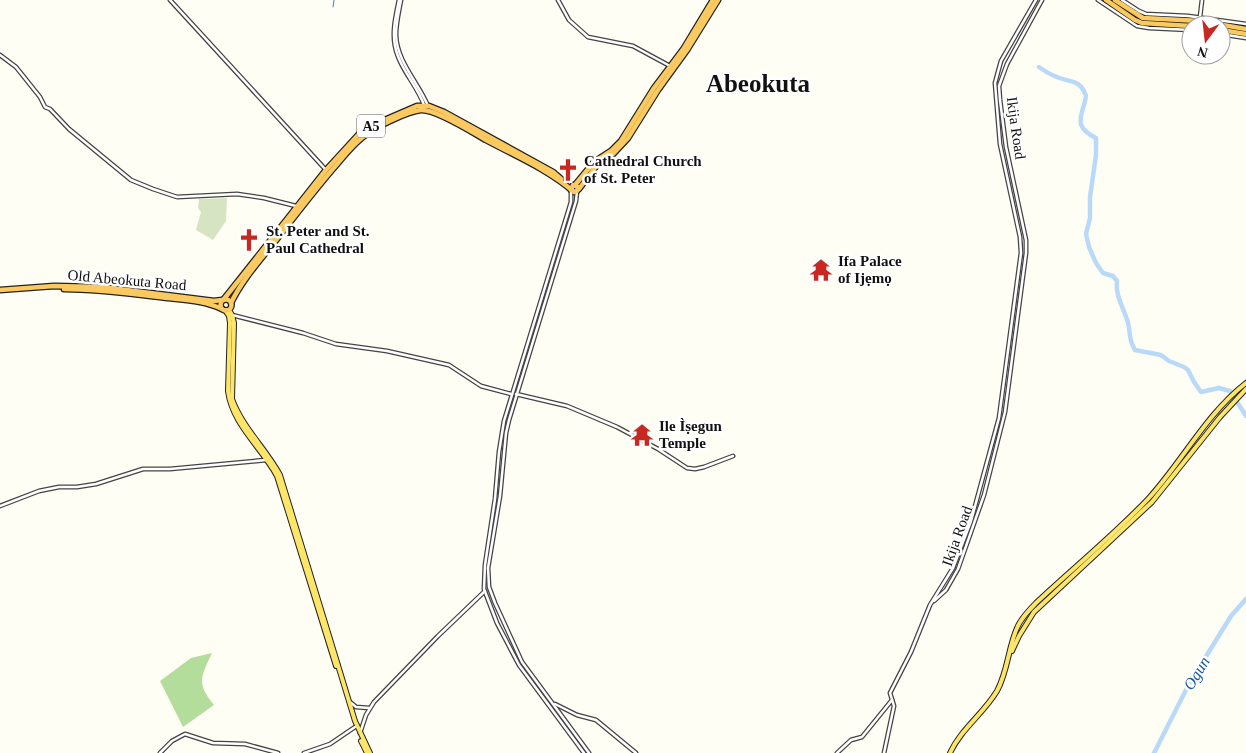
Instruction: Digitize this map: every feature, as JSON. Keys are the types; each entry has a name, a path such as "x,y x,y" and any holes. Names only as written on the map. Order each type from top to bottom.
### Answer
{"highway":[{"path":"574,188 594,162 611,151 621,141 684,48 713,0"},
{"path":"574,188 597,164 613,154 628,138 718,0"},
{"path":"1106,0 1142,23 1181,20"},
{"path":"1115,0 1141,17 1181,25"},
{"path":"1231,26 1246,29"},
{"path":"1231,32 1246,34"},
{"name":"A5","path":"223,299 296,206 351,141 366,129 404,110 426,105 553,172 574,188"},
{"name":"A5","path":"231,303 240,287 301,208 350,149 364,136 382,125 419,110 434,112 462,125"},
{"name":"Old Abeokuta Road","path":"0,291 54,286 102,287 214,301 223,299"},
{"name":"Old Abeokuta Road","path":"0,291 91,290 209,304 225,310"},
{"path":"223,299 231,303 225,310 220,303 223,299"}],"main road":[{"path":"225,310 232,315 232,399 244,423 271,458 280,475 348,700 368,753"},
{"path":"225,310 229,316 230,323 229,400 232,409 277,476 355,727 368,753"},
{"path":"951,753 961,735 998,689 1017,628 1025,616 1036,603 1148,498 1227,400 1246,383"},
{"path":"951,753 1000,690 1016,641 1029,618 1152,502 1246,389"}],"street":[{"path":"170,0 326,170"},
{"path":"400,0 396,34 399,52 426,105"},
{"path":"558,0 569,20 588,37 633,46 670,66"},
{"name":"Ikija Road","path":"930,605 957,559 970,522 999,418 1021,253 1020,237 1000,144 995,83 1001,61 1036,0"},
{"name":"Ikija Road","path":"930,605 946,590 962,561 984,495 1005,412 1026,254 1026,240 1006,147 1000,86 1007,64 1042,0"},
{"path":"1098,0 1137,26 1181,30"},
{"path":"1122,0 1146,14 1181,17"},
{"path":"1200,15 1202,0"},
{"path":"1231,22 1246,24"},
{"path":"1231,36 1246,38"},
{"path":"0,55 16,67 45,107 50,109 69,129 132,180 177,197 238,194 296,206"},
{"path":"574,188 570,207 511,394 500,444 495,499 484,574 485,591 501,631 519,665 584,753"},
{"path":"574,188 576,201 516,394 506,433 500,496 488,568 491,594 522,662 555,704 589,753"},
{"path":"232,315 303,333 336,344 449,365 482,386 511,394"},
{"path":"516,394 567,406 617,427 658,449 681,466 695,469 733,456"},
{"path":"0,506 39,491 59,487 96,484 143,469 170,469 267,460"},
{"path":"360,733 369,708 426,648 485,591"},
{"path":"837,753 851,740 862,737 892,700 890,694 911,652 930,605"},
{"path":"536,688 539,685"},
{"path":"884,753 894,706 890,694"},
{"path":"348,700 356,707 369,708"},
{"path":"555,704 577,715 596,720 636,753"},
{"path":"304,753 330,744 355,727"},
{"path":"160,753 172,741 185,734 213,743 245,744 278,753"}],"green space":[{"path":"227,198 226,221 213,240 196,230 201,212 198,208 199,199"},
{"path":"212,653 202,680 205,691 214,705 183,727 160,681 191,658"}],"waterway":[{"path":"333,7 334,0"},
{"path":"1039,67 1052,75 1078,84 1086,96 1080,120 1083,129 1096,138 1096,155 1090,197 1090,218 1086,234 1096,263 1103,273 1113,276 1117,281 1119,297 1129,327 1130,340 1135,350 1161,355 1169,361 1184,367 1188,370 1201,392 1219,388 1230,391 1246,416"},
{"name":"Ogun","path":"1154,753 1189,684 1231,616 1246,599"}],"place":[{"name":"Cathedral Church of St. Peter","path":"568,170"},
{"name":"St. Peter and St. Paul Cathedral","path":"249,240"},
{"name":"Ifa Palace of Ijẹmọ","path":"821,270"},
{"name":"Ile Ìṣegun Temple","path":"642,435"}],"district":[{"name":"Abeokuta","path":"758,83"}]}
